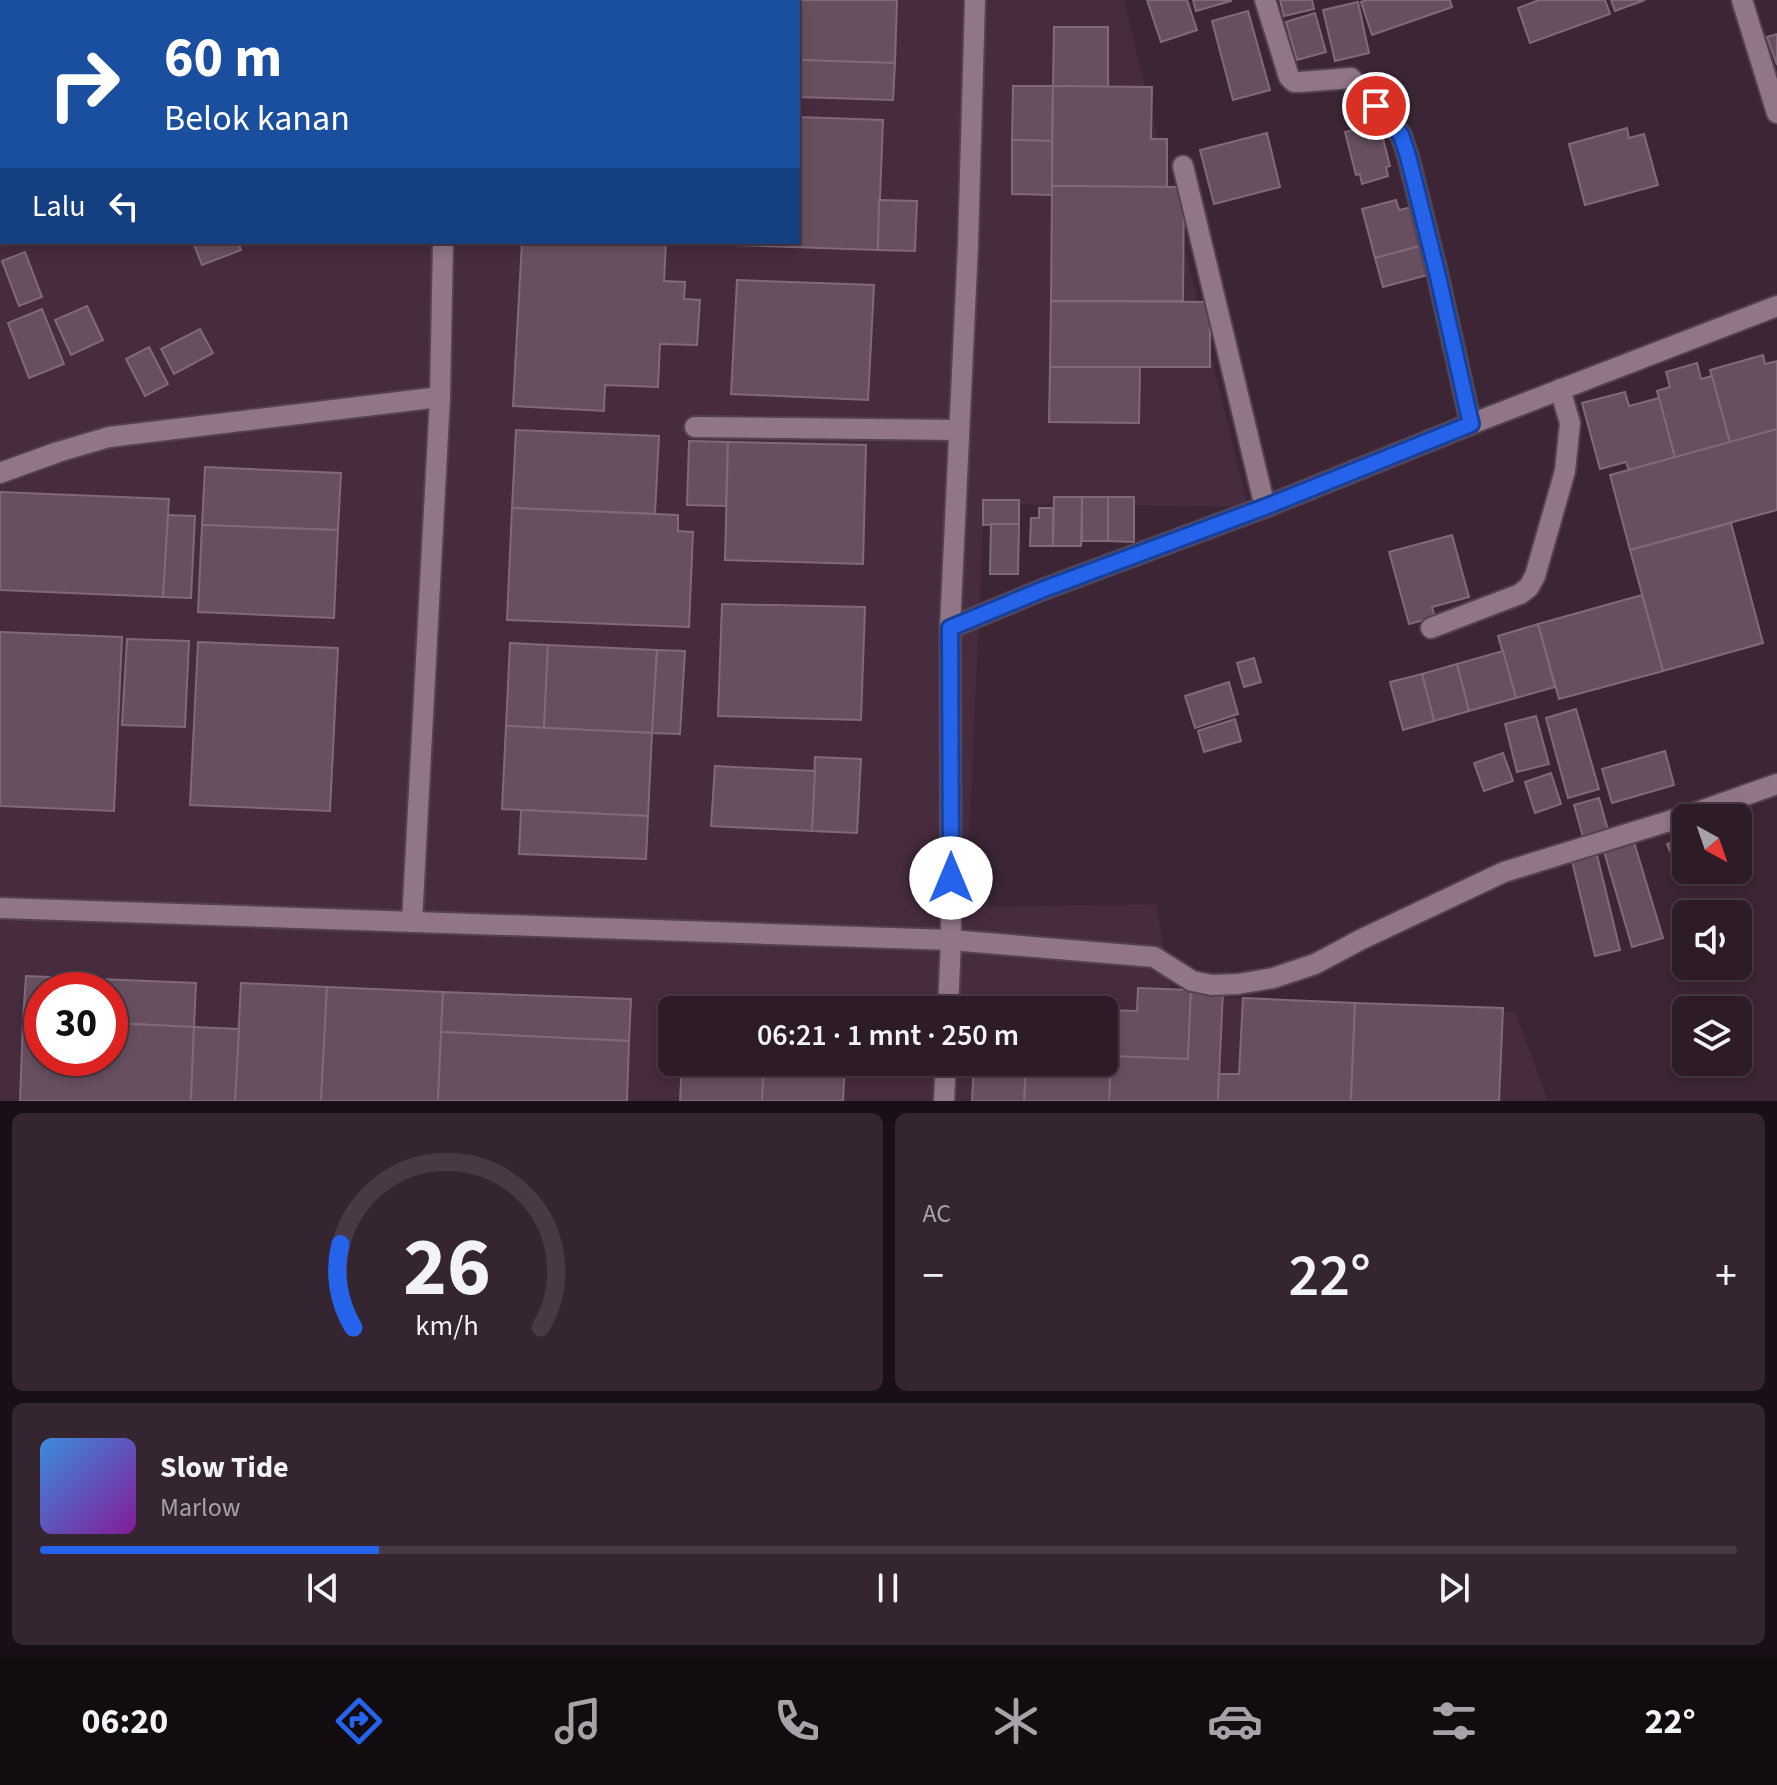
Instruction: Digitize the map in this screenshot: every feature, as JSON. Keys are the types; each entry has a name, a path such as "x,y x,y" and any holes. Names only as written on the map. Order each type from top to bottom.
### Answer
{"street":[{"path":"949,996 950,628 968,245 975,0 981,0"},
{"path":"1265,0 1289,77 1294,82 1351,78 1401,135 1437,272 1471,424"},
{"path":"1742,0 1777,113"},
{"path":"1183,166 1265,507"},
{"path":"412,922 440,397 443,244"},
{"path":"950,628 1560,389 1775,314"},
{"path":"1431,628 1520,594 1529,587 1535,576 1565,471 1570,423 1560,389"},
{"path":"0,473 109,437 440,397"},
{"path":"695,427 959,430"},
{"path":"0,908 951,940 1154,957 1192,981 1212,985 1273,978 1315,964 1504,872 1692,814 1777,784"},
{"path":"944,1101 945,1076"}],"shaded area":[{"path":"800,0 1124,0 1248,507 984,504 967,880 989,907 1156,904 1172,995 1515,1012 1548,1101 0,1101 0,244 800,244"}],"building":[{"path":"800,0 897,0 895,63 800,60"},
{"path":"1147,0 1187,0 1197,30 1161,42"},
{"path":"1193,0 1231,0 1231,1 1196,11"},
{"path":"1280,0 1312,0 1314,9 1284,16"},
{"path":"1450,0 1452,7 1372,35 1361,2"},
{"path":"1539,0 1605,0 1610,14 1530,43 1518,8"},
{"path":"1611,0 1645,0 1615,11"},
{"path":"1358,2 1369,53 1335,61 1323,10"},
{"path":"1248,11 1270,90 1233,100 1212,21"},
{"path":"1315,13 1326,52 1297,60 1286,22"},
{"path":"1054,27 1108,27 1108,87 1053,86"},
{"path":"1777,34 1777,65 1767,37"},
{"path":"800,60 895,63 893,100 800,97"},
{"path":"1013,86 1053,86 1052,141 1012,140"},
{"path":"1053,86 1152,87 1151,139 1167,139 1167,187 1052,186"},
{"path":"800,117 883,120 878,250 734,245 800,244"},
{"path":"1379,123 1390,166 1386,167 1388,176 1362,184 1360,174 1356,175 1345,132"},
{"path":"1627,128 1629,138 1644,134 1658,185 1585,205 1569,144"},
{"path":"1267,133 1280,187 1214,204 1200,150"},
{"path":"1012,140 1052,141 1052,195 1012,194"},
{"path":"1052,186 1184,187 1183,301 1051,301"},
{"path":"879,200 917,201 915,251 878,250"},
{"path":"1396,200 1399,210 1413,207 1424,245 1375,258 1362,209"},
{"path":"194,244 239,244 241,250 202,265"},
{"path":"522,244 666,244 664,281 685,282 684,299 700,300 697,345 660,344 658,387 605,385 604,411 513,406"},
{"path":"1424,245 1431,274 1383,287 1375,258"},
{"path":"25,252 42,297 19,306 2,261"},
{"path":"737,280 874,285 868,400 731,394"},
{"path":"1051,301 1210,302 1210,367 1050,367"},
{"path":"87,306 103,340 71,355 55,320"},
{"path":"42,309 64,364 29,378 8,323"},
{"path":"200,329 213,353 174,374 161,349"},
{"path":"149,347 168,384 145,396 126,359"},
{"path":"1763,355 1765,364 1777,361 1777,429 1730,443 1710,370"},
{"path":"1697,363 1701,379 1712,376 1730,443 1675,458 1657,391 1670,387 1666,372"},
{"path":"1050,367 1140,367 1139,423 1049,422"},
{"path":"1625,392 1629,406 1659,398 1675,458 1629,470 1626,462 1600,469 1582,403"},
{"path":"1777,429 1777,510 1630,550 1610,475"},
{"path":"516,430 659,436 655,514 512,508"},
{"path":"689,441 728,442 726,506 687,505"},
{"path":"728,442 866,445 863,564 725,560"},
{"path":"205,467 341,473 338,530 202,525"},
{"path":"0,492 169,499 163,597 0,590"},
{"path":"1054,497 1082,497 1081,546 1053,546"},
{"path":"1082,497 1108,497 1108,541 1082,541"},
{"path":"1108,497 1134,497 1134,542 1108,541"},
{"path":"983,500 1019,500 1019,524 983,525"},
{"path":"512,508 678,515 678,531 693,532 689,627 507,620"},
{"path":"1039,508 1053,508 1053,546 1030,546 1031,518 1039,518"},
{"path":"168,515 195,516 191,598 163,597"},
{"path":"1731,523 1763,643 1663,671 1630,550"},
{"path":"991,524 1019,524 1018,574 990,574"},
{"path":"202,525 338,530 334,618 198,612"},
{"path":"1452,535 1469,597 1432,607 1435,617 1409,624 1389,552"},
{"path":"1642,595 1663,671 1559,699 1538,624"},
{"path":"722,604 865,607 861,720 718,716"},
{"path":"1538,624 1555,687 1516,698 1498,636"},
{"path":"0,632 122,637 114,811 0,806"},
{"path":"127,639 189,641 185,727 122,725"},
{"path":"198,642 338,648 330,811 190,805"},
{"path":"510,643 548,645 544,728 506,726"},
{"path":"548,645 657,650 652,733 544,728"},
{"path":"657,650 685,651 680,734 652,733"},
{"path":"1503,651 1516,698 1469,711 1457,664"},
{"path":"1254,658 1261,682 1244,687 1237,663"},
{"path":"1457,664 1469,711 1434,721 1422,674"},
{"path":"1422,674 1434,721 1403,730 1390,682"},
{"path":"1229,682 1238,714 1195,728 1185,696"},
{"path":"1576,709 1599,789 1568,798 1546,718"},
{"path":"1536,716 1549,764 1517,772 1505,724"},
{"path":"1235,719 1241,741 1204,752 1198,731"},
{"path":"506,726 652,733 648,816 502,809"},
{"path":"1665,751 1674,785 1612,803 1602,769"},
{"path":"1503,753 1513,781 1484,791 1474,763"},
{"path":"815,757 861,759 857,833 812,831"},
{"path":"715,766 815,771 812,831 711,826"},
{"path":"1551,773 1561,804 1535,813 1525,782"},
{"path":"1599,798 1608,830 1583,837 1574,805"},
{"path":"521,810 648,816 646,859 519,854"},
{"path":"1633,839 1663,938 1632,947 1603,848"},
{"path":"1597,855 1620,950 1595,956 1572,861"},
{"path":"128,980 196,983 194,1027 128,1024"},
{"path":"241,983 327,987 321,1101 235,1101"},
{"path":"327,987 443,992 438,1101 321,1101"},
{"path":"1138,988 1191,990 1188,1059 1118,1056 1118,1010 1137,1011"},
{"path":"1191,990 1223,991 1218,1101 1109,1101 1110,1076 1118,1076 1118,1056 1188,1059"},
{"path":"443,992 631,999 629,1041 441,1032"},
{"path":"1243,998 1355,1003 1351,1101 1218,1101 1219,1074 1239,1074"},
{"path":"1355,1003 1503,1008 1499,1101 1351,1101"},
{"path":"23,1020 24,1076 128,1076 128,1024 194,1027 191,1101 20,1101"},
{"path":"194,1027 239,1029 235,1101 191,1101"},
{"path":"441,1032 629,1041 627,1101 438,1101"},
{"path":"681,1076 763,1076 762,1101 680,1101"},
{"path":"763,1076 844,1076 843,1101 762,1101"},
{"path":"973,1076 1025,1076 1024,1101 972,1101"},
{"path":"1025,1076 1110,1076 1109,1101 1024,1101"}],"route":[{"path":"951,878 950,628 1471,424 1408,156 1401,135 1376,106"}]}
